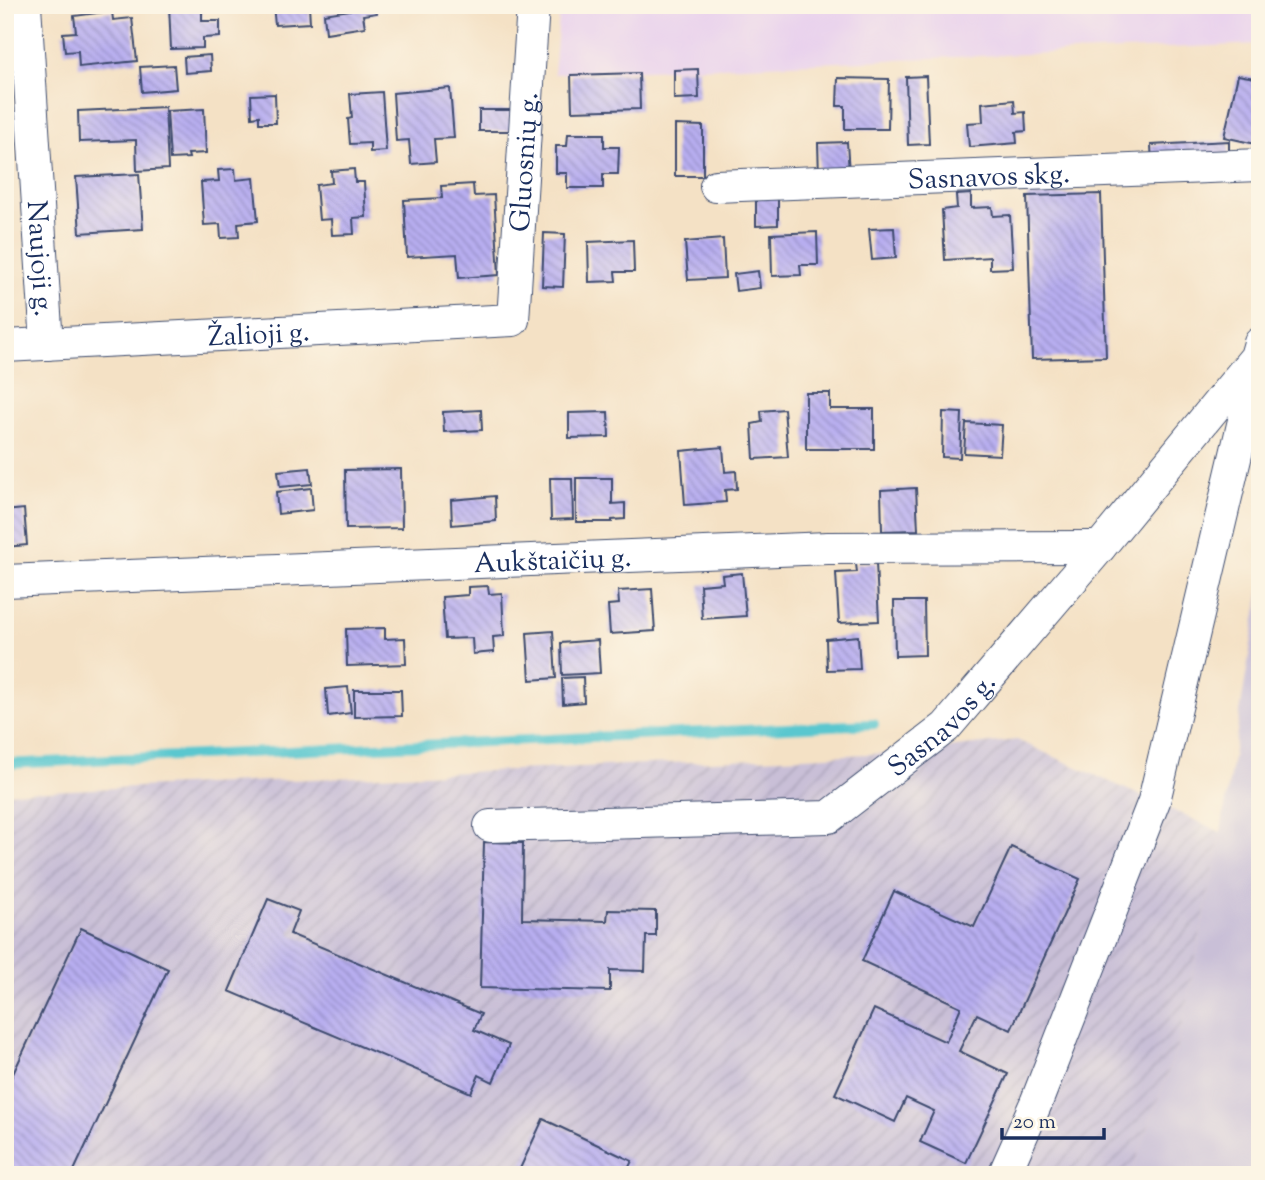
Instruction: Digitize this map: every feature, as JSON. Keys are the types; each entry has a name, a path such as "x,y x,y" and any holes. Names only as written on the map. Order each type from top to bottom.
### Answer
{"street":[{"name":"Naujoji g.","path":"25,5 47,344"},
{"name":"Gluosnių g.","path":"513,320 533,5"},
{"name":"Sasnavos skg.","path":"716,186 1260,165"},
{"name":"Žalioji g.","path":"5,346 513,320"},
{"name":"Sasnavos g.","path":"489,826 829,817 946,727 1100,547 1258,350"},
{"name":"Sasnavos g.","path":"1004,1175 1036,1103 1154,801 1246,412 1258,350"},
{"name":"Aukštaičių g.","path":"5,581 828,548 1100,547"}],"shaded area":[{"path":"560,5 1260,5 1260,44 554,74"},
{"path":"1260,588 1260,1175 1131,1175 1179,1042 1221,832"},
{"path":"1017,740 1221,832 1179,1042 1131,1175 5,1175 5,793 913,752"}],"building":[{"path":"169,5 202,5 202,21 220,21 220,37 203,38 203,48 171,49"},
{"path":"273,5 309,5 310,23 275,25"},
{"path":"349,5 376,5 377,13 363,15 365,27 326,33 324,14 350,10"},
{"path":"112,11 113,20 132,18 137,61 79,67 78,51 65,52 63,33 76,32 74,16"},
{"path":"210,55 211,71 185,73 184,57"},
{"path":"174,65 176,89 142,92 140,67"},
{"path":"698,69 699,98 674,99 674,70"},
{"path":"639,73 640,109 572,111 571,75"},
{"path":"1238,75 1260,79 1260,145 1224,137"},
{"path":"926,76 929,144 908,145 906,77"},
{"path":"838,78 889,79 888,129 845,129 845,106 837,106"},
{"path":"450,88 454,138 434,139 436,162 411,164 409,140 396,141 393,93"},
{"path":"382,92 386,151 370,152 370,143 350,144 350,94"},
{"path":"275,94 276,123 259,123 259,116 252,117 251,95"},
{"path":"1014,100 1015,113 1025,112 1026,131 1016,132 1017,143 969,147 967,123 983,122 982,103"},
{"path":"165,107 168,169 137,171 136,140 79,142 78,111"},
{"path":"204,109 206,153 188,154 189,158 170,159 167,111"},
{"path":"479,110 512,110 511,131 479,131"},
{"path":"675,125 703,126 703,176 675,176"},
{"path":"568,134 604,134 604,147 619,147 618,174 603,174 603,188 567,188 567,173 556,173 556,146 567,146"},
{"path":"1229,141 1229,160 1152,163 1151,145"},
{"path":"847,142 849,174 819,176 818,143"},
{"path":"235,169 236,180 254,178 258,221 238,223 239,237 221,238 220,224 204,225 201,182 219,181 218,170"},
{"path":"354,169 355,182 364,182 366,217 353,218 354,234 332,235 331,219 319,220 316,185 332,183 331,171"},
{"path":"139,174 143,229 80,233 76,177"},
{"path":"473,184 474,196 494,195 499,275 459,278 457,254 407,257 404,200 442,198 441,186"},
{"path":"971,194 971,208 992,207 993,216 1010,215 1013,268 990,269 990,257 945,260 942,210 957,208 956,195"},
{"path":"1101,194 1106,357 1032,359 1027,196"},
{"path":"756,197 778,197 778,225 756,226"},
{"path":"894,228 896,258 872,260 869,229"},
{"path":"817,232 818,265 800,265 801,275 772,276 771,234"},
{"path":"544,233 565,234 563,287 542,286"},
{"path":"723,239 725,278 688,280 685,242"},
{"path":"633,240 634,272 615,272 616,281 589,282 588,242"},
{"path":"758,271 760,288 736,291 734,274"},
{"path":"806,393 830,393 830,409 874,409 874,449 806,449"},
{"path":"784,409 788,457 754,459 752,424 762,422 761,411"},
{"path":"481,410 482,430 444,432 443,412"},
{"path":"608,412 609,437 569,438 569,413"},
{"path":"943,412 962,413 960,458 942,457"},
{"path":"966,423 1002,425 1000,455 964,453"},
{"path":"723,447 725,472 736,471 737,489 725,490 726,502 685,505 681,451"},
{"path":"310,468 312,484 280,487 278,471"},
{"path":"401,469 402,528 346,529 345,470"},
{"path":"550,478 572,478 573,519 551,520"},
{"path":"576,478 612,478 612,504 625,503 625,519 612,522 576,522"},
{"path":"311,488 313,510 278,514 276,492"},
{"path":"916,488 918,530 882,531 881,490"},
{"path":"495,496 496,521 452,525 451,500"},
{"path":"24,509 27,545 5,547 5,511"},
{"path":"876,563 879,621 839,623 836,573 857,572 856,564"},
{"path":"742,573 746,616 702,619 700,585 723,583 722,575"},
{"path":"488,586 489,594 502,593 504,636 493,637 494,652 473,654 472,638 445,639 442,597 468,595 468,587"},
{"path":"652,589 655,631 610,634 608,605 619,604 618,591"},
{"path":"894,601 924,601 925,655 895,656"},
{"path":"385,628 385,639 405,638 406,664 347,666 346,629"},
{"path":"553,631 556,678 530,680 527,633"},
{"path":"858,636 860,669 827,670 826,639"},
{"path":"598,640 600,673 562,675 561,643"},
{"path":"583,677 584,702 563,704 562,678"},
{"path":"348,687 351,713 328,716 326,689"},
{"path":"354,690 401,690 402,716 354,717"},
{"path":"484,842 523,843 522,919 607,921 608,910 656,911 656,936 646,936 645,971 610,970 610,991 480,988"},
{"path":"1011,847 1080,879 1011,1030 977,1014 959,1051 1008,1074 966,1163 920,1142 934,1111 906,1098 895,1122 835,1094 874,1009 946,1042 961,1007 862,961 894,891 974,927"},
{"path":"268,899 299,911 290,934 481,1014 474,1030 509,1045 493,1082 479,1075 471,1093 229,991"},
{"path":"81,928 168,969 72,1175 5,1175 5,1091"},
{"path":"543,1119 632,1161 625,1175 517,1175"}],"waterway":[{"path":"5,764 874,724"}]}
